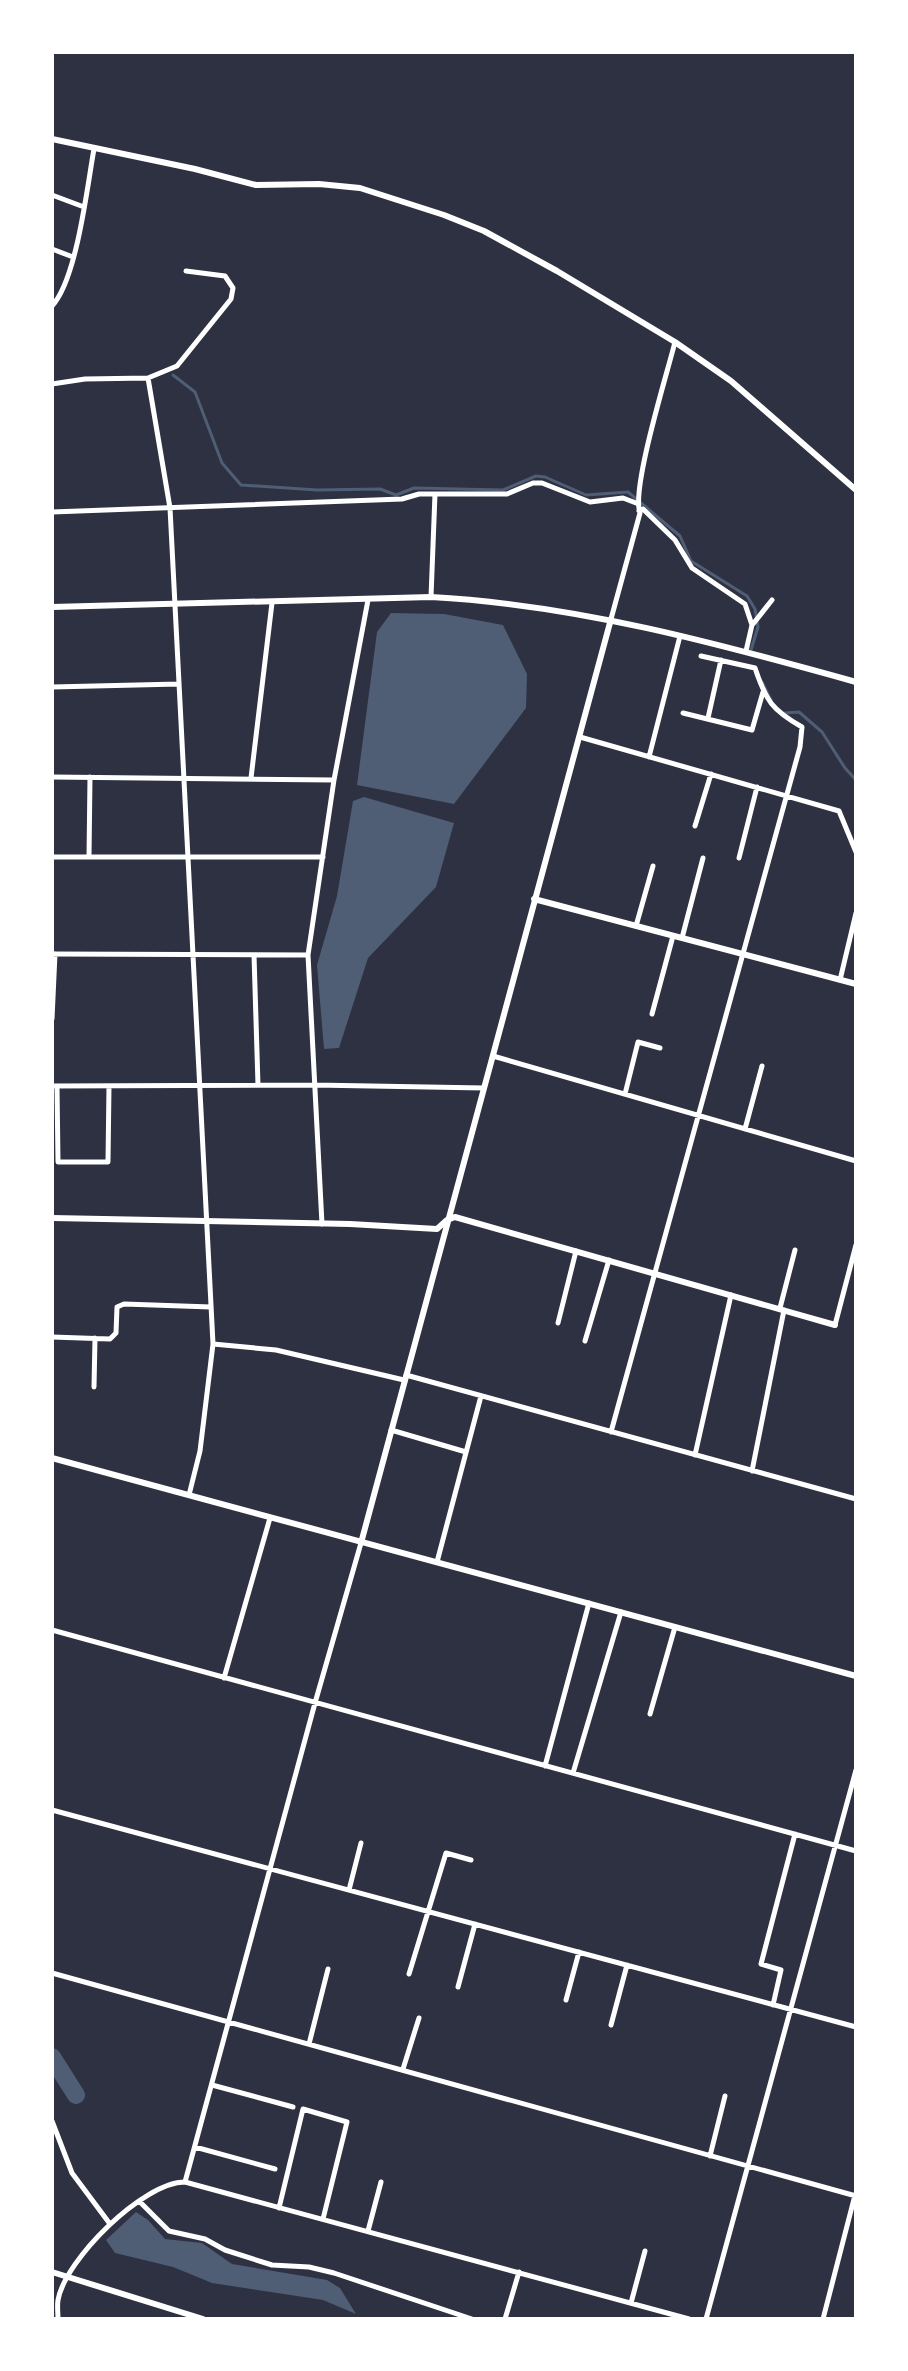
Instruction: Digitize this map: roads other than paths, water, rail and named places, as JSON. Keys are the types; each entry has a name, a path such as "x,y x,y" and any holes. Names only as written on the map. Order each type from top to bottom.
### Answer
{"street":[{"path":"52,139 256,185 339,185 395,198 506,242 675,342 731,381 856,490"},
{"path":"52,306 64,288 73,257 94,149"},
{"path":"52,195 84,207"},
{"path":"52,249 73,257"},
{"path":"52,384 85,379 148,378 177,366 231,299 233,288 225,276 186,271"},
{"path":"185,2182 580,737 639,511 636,503 638,492 675,342"},
{"path":"148,378 170,508 213,1344 200,1451 189,1495"},
{"path":"52,512 402,499 419,494 507,494 533,483 542,483 590,502 623,498 636,503"},
{"path":"431,597 435,494"},
{"path":"639,511 643,509 653,516 675,540 692,568 745,604 752,625"},
{"path":"52,607 431,597 534,606 611,619 746,651 856,682"},
{"path":"322,1224 308,955 334,780 368,600"},
{"path":"746,651 752,625 772,600"},
{"path":"251,778 272,603"},
{"path":"649,757 680,636"},
{"path":"611,1432 800,747 802,727 776,712 763,691 755,668 701,656"},
{"path":"708,718 721,660"},
{"path":"52,687 179,684"},
{"path":"683,713 752,730 763,691"},
{"path":"580,737 839,811 856,852"},
{"path":"695,826 711,774"},
{"path":"52,777 334,780"},
{"path":"89,857 90,777"},
{"path":"739,858 757,787"},
{"path":"52,857 323,857"},
{"path":"682,938 703,858"},
{"path":"636,926 653,866"},
{"path":"534,899 856,984"},
{"path":"840,980 856,913"},
{"path":"652,1014 673,936"},
{"path":"52,1019 54,954 308,955"},
{"path":"254,955 258,1085"},
{"path":"625,1094 638,1042 660,1048"},
{"path":"493,1056 856,1161"},
{"path":"745,1129 762,1066"},
{"path":"109,1086 108,1162 58,1162 54,1086 314,1085 484,1088"},
{"path":"52,1218 437,1229 455,1217 835,1325 856,1245"},
{"path":"752,1471 795,1250"},
{"path":"558,1323 576,1251"},
{"path":"585,1341 609,1260"},
{"path":"695,1455 731,1295"},
{"path":"52,1337 110,1339 114,1336 117,1307 124,1304 211,1307"},
{"path":"94,1387 95,1338"},
{"path":"213,1344 276,1350 481,1396 856,1499"},
{"path":"437,1562 481,1396"},
{"path":"391,1430 466,1452"},
{"path":"52,1458 856,1676"},
{"path":"224,1678 270,1518"},
{"path":"545,1766 589,1603"},
{"path":"573,1773 621,1612"},
{"path":"650,1714 675,1627"},
{"path":"52,1630 856,1851"},
{"path":"706,2319 856,1770"},
{"path":"52,1810 856,2027"},
{"path":"773,2005 781,1970 761,1964 795,1834"},
{"path":"349,1890 361,1843"},
{"path":"409,1974 446,1853 471,1860"},
{"path":"458,1987 475,1924"},
{"path":"566,2000 579,1952"},
{"path":"611,2025 627,1965"},
{"path":"309,2044 328,1969"},
{"path":"52,1973 855,2196 823,2319"},
{"path":"403,2069 419,2018"},
{"path":"212,2085 293,2107"},
{"path":"710,2156 725,2096"},
{"path":"279,2208 303,2109 347,2122 323,2219"},
{"path":"52,2121 72,2173 110,2224"},
{"path":"195,2147 275,2169"},
{"path":"58,2319 58,2298 88,2246 147,2194 173,2182 185,2182 689,2319"},
{"path":"368,2231 381,2182"},
{"path":"139,2201 169,2231 205,2239 225,2250 272,2265 309,2267 334,2273 472,2319"},
{"path":"631,2303 645,2251"},
{"path":"52,2272 203,2319"},
{"path":"505,2319 519,2272"}],"water":[{"path":"391,613 444,614 503,625 527,674 526,708 454,804 357,785 377,632"},
{"path":"364,797 454,823 436,887 368,958 339,1048 324,1049 317,965 337,896 353,801"},
{"path":"136,2212 165,2239 202,2243 232,2264 327,2280 340,2288 356,2314 323,2300 212,2283 173,2267 115,2253 106,2240"}],"waterway":[{"path":"173,375 195,392 222,463 241,485 317,490 380,489 396,495 414,488 503,490 536,476 586,495 628,492 680,536 691,561 747,596 755,609 758,627 751,650"},
{"path":"762,682 771,700"},
{"path":"785,713 799,712 822,732 856,780"},
{"path":"52,2057 76,2095"}]}
